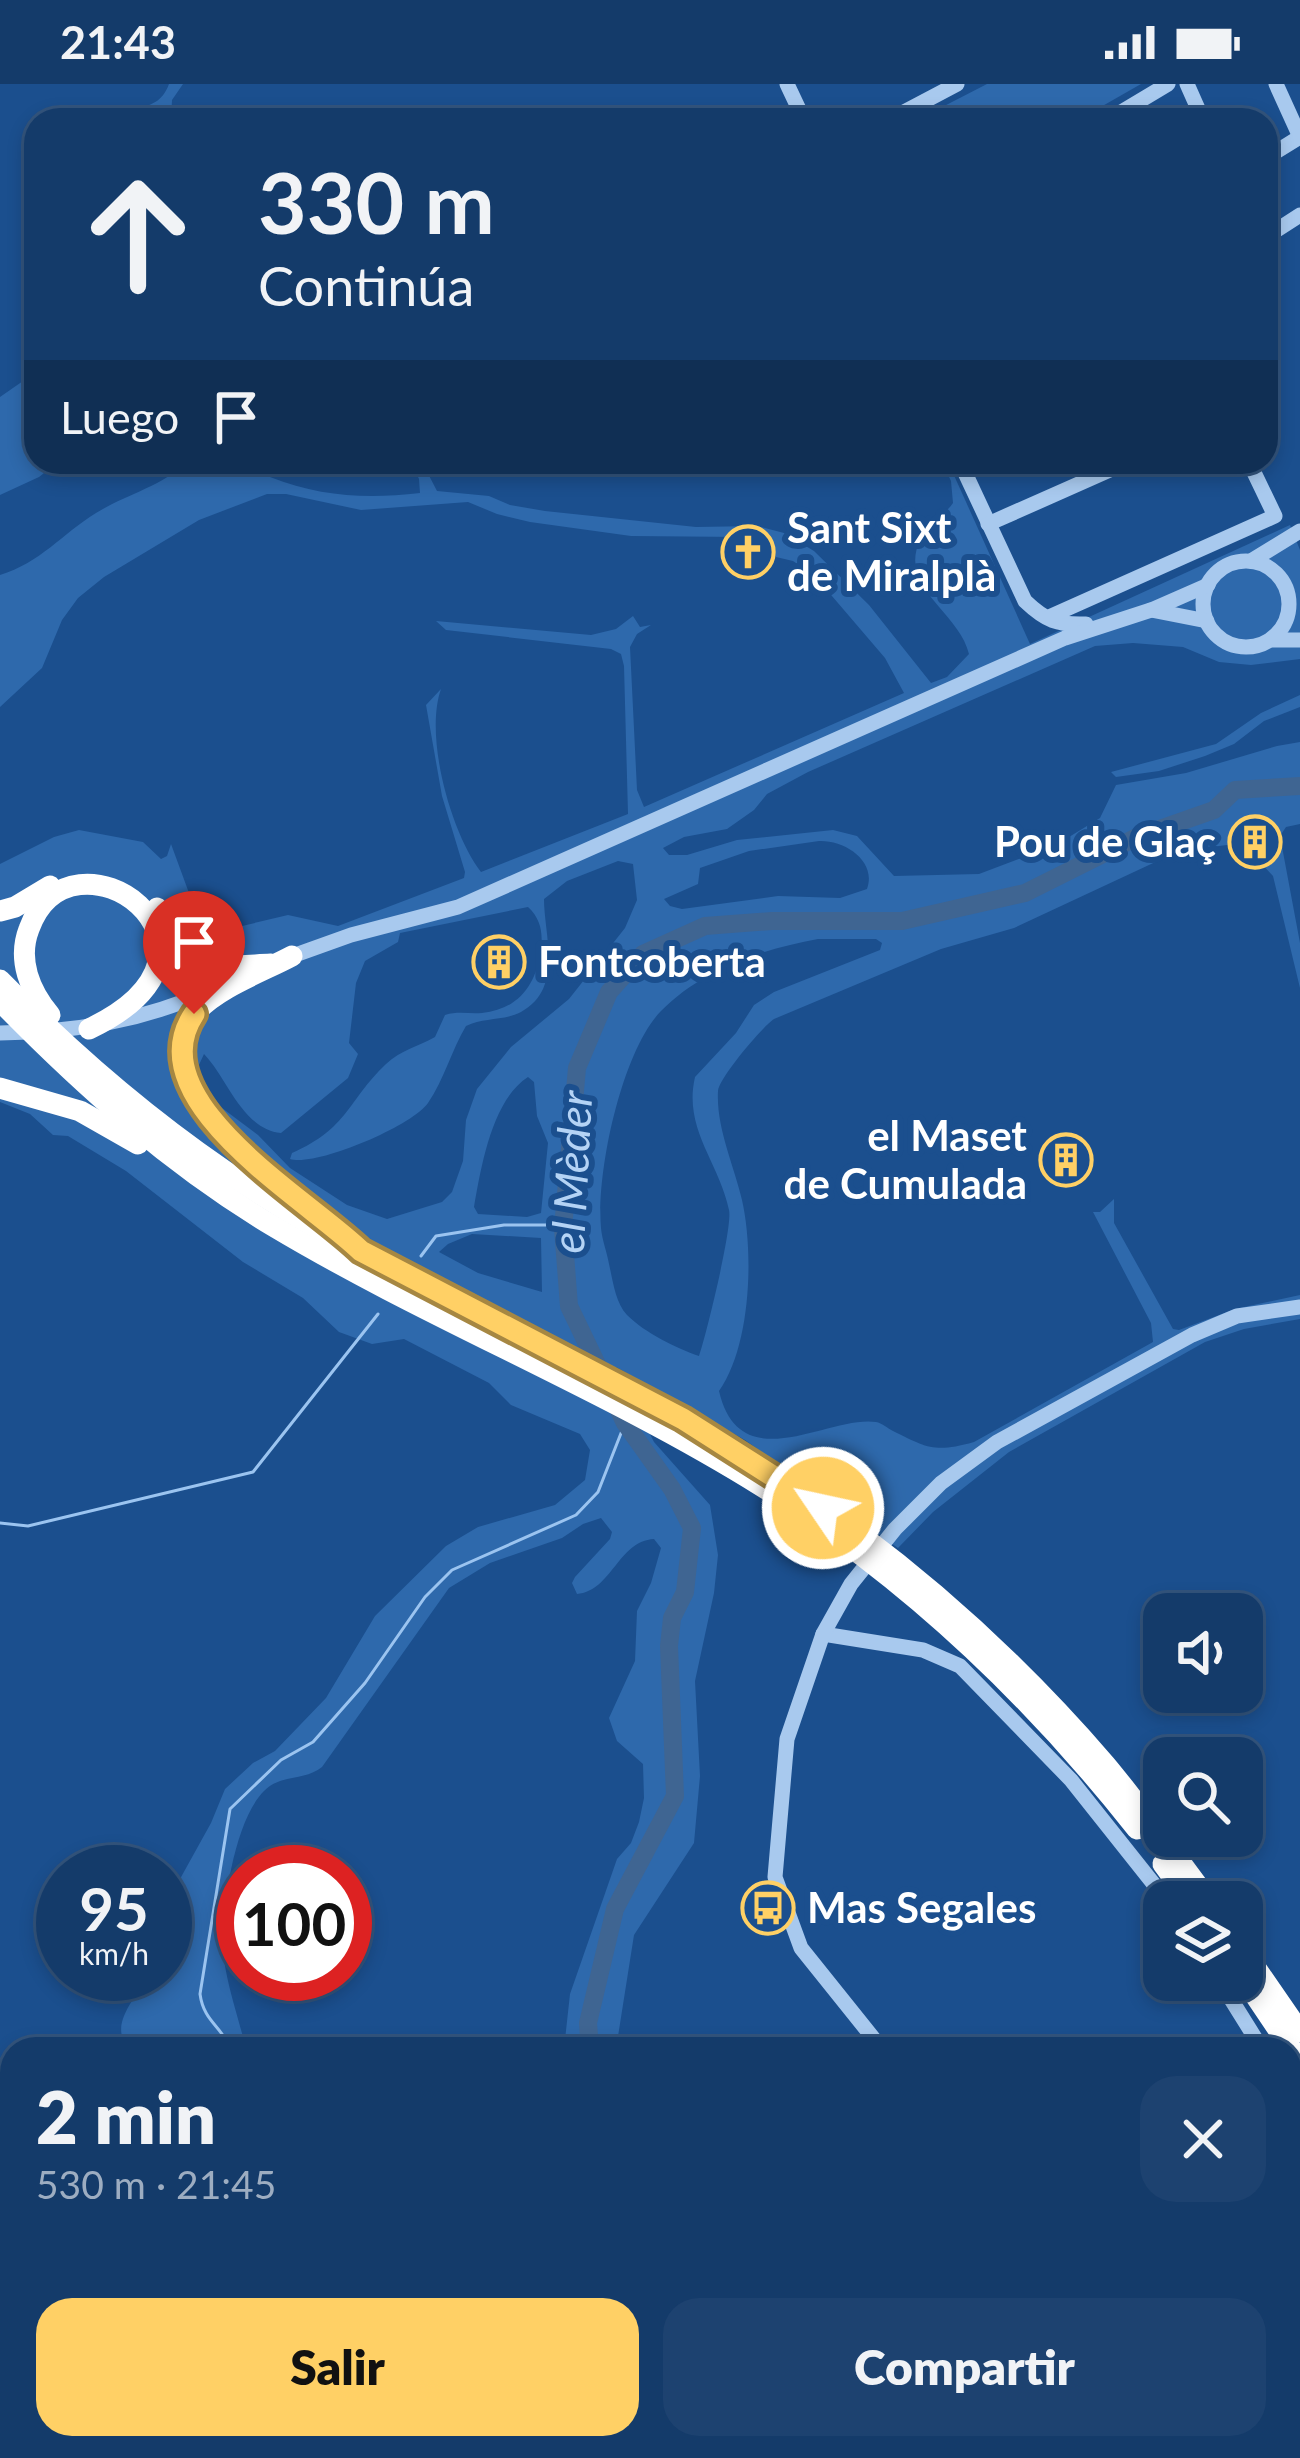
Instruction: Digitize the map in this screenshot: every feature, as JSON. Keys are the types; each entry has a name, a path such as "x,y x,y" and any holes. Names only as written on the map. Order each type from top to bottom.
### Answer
{"highway":[{"path":"0,911 63,879 104,874 134,885 149,898 178,945 198,961 224,967 282,960"},
{"path":"68,1045 68,1037 29,983 25,945 33,919 46,902 66,889 96,884 138,902 155,927 159,953 155,975 140,998 89,1029"},
{"path":"282,960 194,1014 184,1031 180,1061 191,1091 216,1125 361,1251"},
{"path":"0,980 68,1045 196,1151 306,1222 683,1419 979,1630 1108,1768 1194,1881"},
{"path":"0,1001 89,1089 168,1155 273,1226 691,1444 855,1541"},
{"path":"0,1088 80,1111 160,1156 168,1155"},
{"path":"906,1579 1100,1783 1175,1881"},
{"path":"1263,1978 1300,2032"},
{"path":"1259,2001 1283,2037"}],"street":[{"path":"912,108 957,84"},
{"path":"1128,108 1168,84"},
{"path":"1276,84 1300,137"},
{"path":"965,474 1025,601 1056,625 1095,626"},
{"path":"988,524 1101,474"},
{"path":"1051,616 1274,516 1255,474"},
{"path":"0,1033 89,1029 149,1016 351,935 458,907 1095,626 1151,610 1208,585 1223,568 1251,561 1299,532"},
{"path":"1282,580 1282,562 1299,532"},
{"path":"1251,561 1270,568 1294,604 1270,640"},
{"path":"1208,585 1203,605 1218,637 1249,647 1270,640 1300,640"},
{"path":"1151,610 1207,622"},
{"path":"872,2037 801,1948 775,1877 787,1739 824,1634 851,1585 895,1529 941,1483 997,1442 1192,1335 1237,1316 1300,1307"},
{"path":"824,1634 923,1650 960,1666 1071,1780 1151,1881"},
{"path":"1232,2001 1255,2037"}],"shaded area":[{"path":"169,84 183,84 172,108 114,108 147,106"},
{"path":"987,84 1141,84 1099,108 940,108"},
{"path":"24,380 24,474 43,474 0,495 0,397"},
{"path":"172,474 269,474 326,492 381,496 420,493 417,474 428,474 437,491 489,496 545,511 696,527 757,526 784,533 814,551 869,605 931,683 947,677 969,654 954,625 923,585 915,555 928,528 953,503 948,474 953,474 1030,644 1290,525 1300,550 1300,659 1251,665 1219,662 1183,647 1095,646 808,772 767,794 727,829 684,837 663,848 669,855 687,855 737,840 833,830 857,836 894,876 979,874 1056,845 1100,818 1116,785 1186,773 1300,742 1300,824 1286,827 1280,836 1300,943 1300,988 1273,876 1261,863 1227,845 1179,851 1014,928 941,949 774,1019 751,1042 718,1091 748,1246 744,1325 719,1391 730,1418 746,1433 765,1439 876,1422 932,1447 974,1442 1153,1342 1151,1323 1093,1212 1100,1212 1114,1199 1114,1223 1173,1329 1300,1295 1300,1319 1205,1342 1009,1452 933,1512 898,1548 745,1440 616,1367 654,1442 710,1505 718,1555 695,1681 700,1776 694,1843 634,1935 618,2037 565,2037 570,1994 617,1859 631,1843 639,1822 644,1798 643,1764 617,1741 609,1718 635,1661 637,1611 661,1548 654,1539 642,1542 599,1584 577,1594 572,1583 575,1577 610,1539 612,1532 601,1518 562,1538 490,1563 449,1588 322,1767 270,1786 253,1805 237,1845 216,1845 216,2001 233,2001 243,2037 122,2037 122,2021 132,2001 192,2001 192,1857 225,1789 253,1763 275,1751 326,1698 375,1616 446,1546 478,1527 555,1505 585,1480 590,1450 580,1434 511,1405 489,1383 404,1339 372,1344 339,1332 303,1298 243,1262 126,1171 68,1136 53,1135 30,1114 0,1102 0,864 79,830 143,842 161,859 171,844 196,912 206,927 221,931 288,915 338,926 464,878 442,796 426,705 441,689 436,732 443,784 460,834 481,872 628,814 621,654 446,630 436,621 591,635 616,629 633,616 640,627 651,625 637,634 630,647 637,790 644,807 904,693 885,658 814,575 742,537 631,536 530,522 468,502 361,510 267,494 199,520 104,577 78,598 62,620 42,668 0,707 0,575 39,556 96,513","holes":["829,842 848,848 863,861 867,889 840,898 778,896 682,909 664,899 698,884 700,868 749,851","618,861 633,864 637,900 625,928 569,999 511,1047 477,1089 466,1120 463,1161 452,1192 442,1202 387,1219 347,1205 290,1168 205,1089 198,1067 204,1054 246,1113 281,1133 348,1078 358,1054 349,1043 356,983 365,961 398,942 400,933 528,907 538,921 542,944 535,974 524,993 495,1011 445,1015 435,1037 386,1064 337,1124 292,1153 290,1159 320,1157 384,1133 428,1103 466,1026 521,1012 543,990 549,960 544,899 567,881","818,939 876,939 882,943 880,950 774,992 754,1005 736,1033 695,1077 694,1113 724,1193 729,1220 699,1356 671,1344 643,1328 620,1304 601,1228 608,1145 634,1054 661,1011 714,972","528,1077 534,1082 537,1116 548,1143 541,1213 527,1217 478,1214 474,1207 480,1173 497,1118 516,1088","472,1234 541,1238 542,1292 478,1273 439,1252"]},
{"path":"1300,695 1300,707 1264,721 1234,744 1205,756 1159,771 1116,777 1111,772 1216,744 1261,713"}],"waterway":[{"name":"el Mèder","path":"589,2037 588,2023 615,1909 675,1796 669,1646 672,1618 685,1592 692,1528 672,1489 625,1423 569,1306 563,1228 577,1068 609,992 643,954 705,926 902,921 1025,893 1137,837 1214,810 1235,790 1300,786"},
{"path":"421,1256 436,1236 504,1225 564,1225"},
{"path":"0,1523 28,1526 253,1472 378,1314"},
{"path":"223,2037 205,2012 200,1994 230,1809 281,1760 313,1742 365,1683 425,1597 452,1570 576,1515 598,1492 625,1423"}],"place":[{"name":"Sant Sixt de Miralplà","path":"748,552"},
{"name":"Pou de Glaç","path":"1255,842"},
{"name":"Fontcoberta","path":"499,962"},
{"name":"el Maset de Cumulada","path":"1066,1160"},
{"name":"Mas Segales","path":"768,1908"}],"route":[{"path":"194,1014 184,1031 180,1061 198,1102 252,1161 361,1251 683,1419 823,1508"}]}
